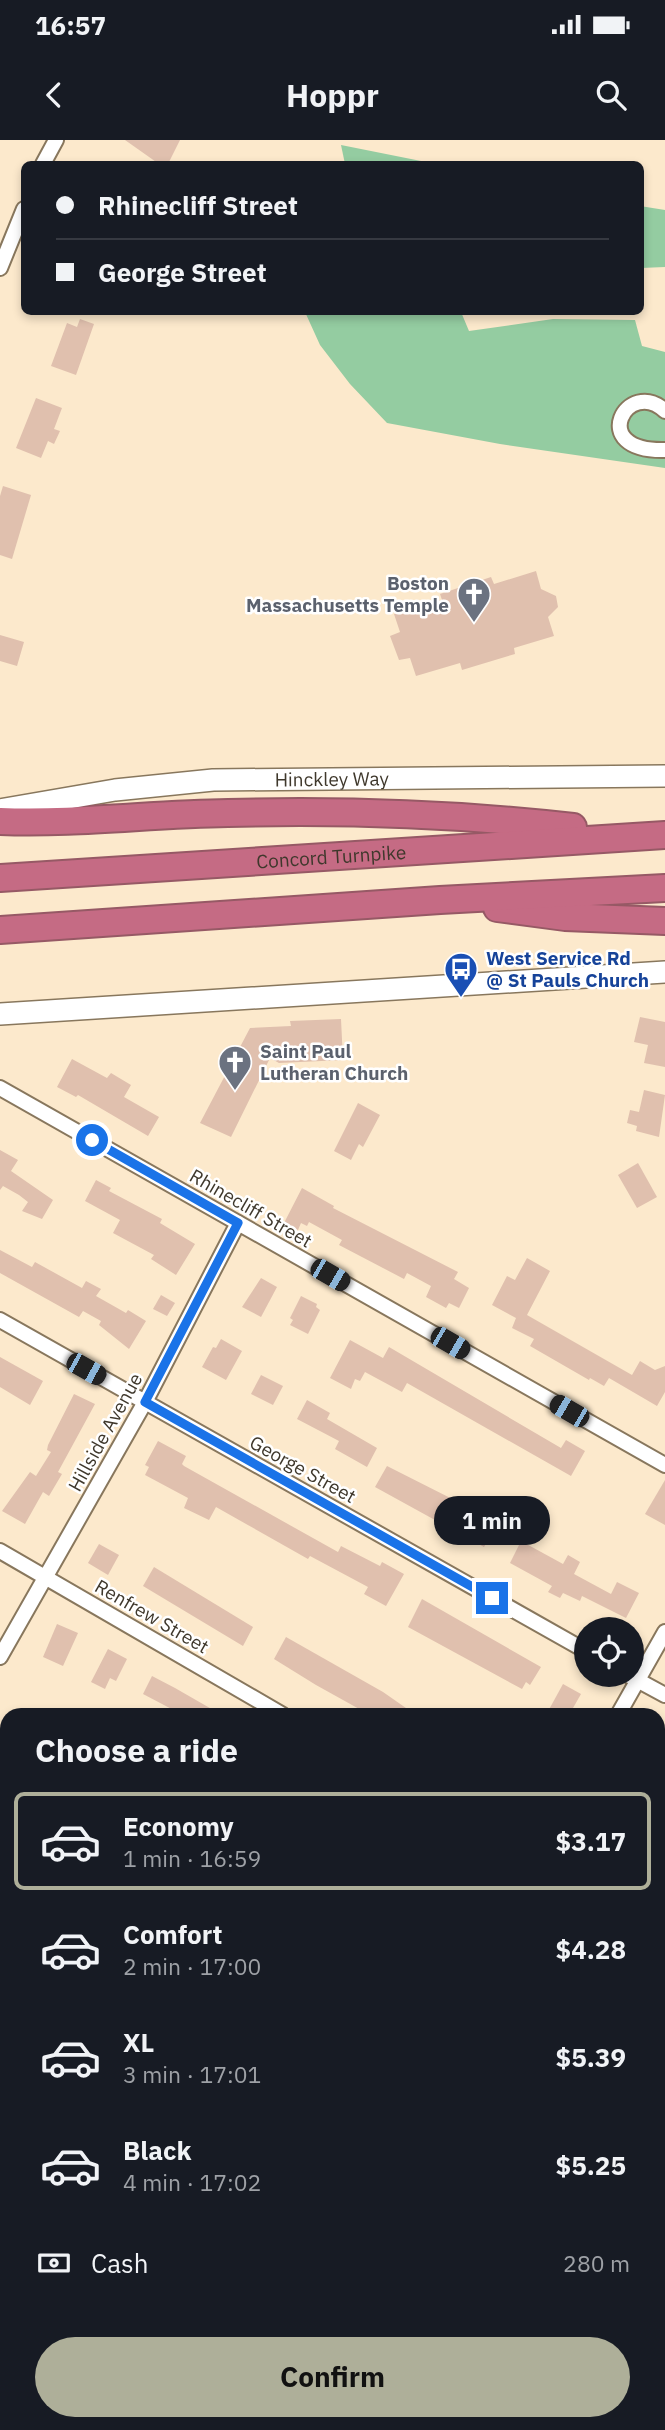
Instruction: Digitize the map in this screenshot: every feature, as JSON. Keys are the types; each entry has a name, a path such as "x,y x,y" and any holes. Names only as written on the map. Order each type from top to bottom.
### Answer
{"highway":[{"path":"0,821 46,823 200,814 302,813 494,818 656,836"},
{"name":"Concord Turnpike","path":"0,878 656,836"},
{"path":"0,930 440,900 665,888"},
{"path":"440,900 565,917 665,921"}],"main road":[{"name":"Hinckley Way","path":"0,810 115,790 213,780 665,776"},
{"path":"0,1014 665,972"}],"street":[{"path":"44,161 55,140"},
{"path":"0,268 21,216"},
{"path":"665,411 650,401 634,403 627,408 621,424 625,439 630,445 638,449 665,450"},
{"name":"Rhinecliff Street","path":"0,1088 665,1465"},
{"name":"Hillside Avenue","path":"0,1657 145,1402 238,1223"},
{"name":"George Street","path":"0,1320 574,1644"},
{"name":"Renfrew Street","path":"0,1551 271,1708"},
{"path":"644,1662 665,1632"},
{"path":"644,1683 665,1695"},
{"path":"621,1708 629,1687"}],"green space":[{"path":"341,145 421,161 344,161"},
{"path":"644,207 665,210 665,267 644,268"},
{"path":"306,315 462,315 469,331 553,319 635,320 642,346 665,352 665,468 500,444 387,423 350,384 320,345"}],"building":[{"path":"125,140 180,140 170,161 155,161"},
{"path":"80,319 94,324 76,375 51,366 67,323 77,327"},
{"path":"36,398 62,408 54,429 60,431 54,444 48,441 41,458 16,448"},
{"path":"3,486 31,495 12,559 0,555 0,496"},
{"name":"Boston Massachusetts Temple","path":"536,571 541,589 556,596 558,607 548,617 554,636 514,648 515,654 462,670 460,663 416,676 410,658 399,660 390,636 400,632 394,614 442,600 440,594 491,577 494,584"},
{"path":"0,635 24,642 17,666 0,661"},
{"path":"640,1017 665,1022 665,1067 644,1063 648,1045 634,1042"},
{"name":"Saint Paul Lutheran Church","path":"341,1019 343,1060 279,1063 270,1058 231,1137 200,1123 250,1028 291,1026 290,1021"},
{"path":"72,1059 107,1078 111,1073 131,1085 124,1097 159,1117 148,1136 78,1095 76,1097 57,1087"},
{"path":"644,1090 665,1095 659,1137 636,1131 637,1126 627,1123 630,1110 639,1112"},
{"path":"358,1103 380,1115 363,1147 359,1144 351,1160 334,1151"},
{"path":"0,1150 18,1160 11,1171 53,1200 42,1219 22,1211 28,1202 19,1195 3,1186 0,1190"},
{"path":"638,1163 657,1197 637,1208 618,1175"},
{"path":"96,1180 111,1188 109,1191 162,1219 160,1223 195,1244 176,1275 151,1259 154,1255 113,1233 120,1220 85,1201"},
{"path":"302,1188 334,1206 333,1208 458,1272 454,1279 469,1288 459,1308 449,1303 446,1308 426,1297 431,1286 407,1273 404,1279 339,1245 342,1240 309,1222 307,1226 301,1223 298,1230 284,1223"},
{"path":"0,1250 32,1267 35,1262 82,1288 86,1281 101,1289 96,1296 146,1321 129,1349 99,1325 101,1321 83,1311 79,1317 0,1273"},
{"path":"527,1258 550,1271 527,1315 632,1375 640,1361 655,1370 665,1366 665,1392 657,1406 609,1378 604,1386 590,1378 589,1380 530,1346 534,1339 512,1328 516,1318 492,1305 507,1276 515,1280"},
{"path":"261,1278 277,1287 261,1317 242,1307"},
{"path":"161,1295 175,1303 167,1316 153,1309"},
{"path":"301,1296 317,1304 316,1307 320,1310 308,1334 290,1325 293,1320 290,1318"},
{"path":"221,1339 242,1351 226,1380 202,1367 213,1347 216,1348"},
{"path":"350,1340 383,1358 389,1347 561,1448 566,1440 585,1451 571,1476 407,1383 402,1392 365,1372 360,1381 355,1379 351,1389 330,1378"},
{"path":"0,1357 43,1381 30,1405 0,1387"},
{"path":"261,1375 283,1386 273,1405 251,1394"},
{"path":"74,1394 95,1404 58,1472 62,1474 49,1496 43,1492 25,1524 2,1511 30,1472 36,1476 51,1452 47,1450 48,1445"},
{"path":"307,1400 330,1413 327,1419 377,1448 367,1467 335,1449 339,1441 297,1419"},
{"path":"158,1441 186,1456 182,1464 184,1466 338,1552 341,1546 380,1566 382,1562 404,1574 386,1606 364,1594 368,1587 310,1556 308,1559 216,1507 209,1520 184,1508 188,1498 145,1475 149,1467 145,1465"},
{"path":"387,1466 482,1514 479,1519 495,1528 484,1547 375,1487"},
{"path":"665,1480 665,1525 645,1514"},
{"path":"521,1541 563,1564 568,1555 580,1562 574,1574 611,1594 617,1582 639,1593 627,1617 624,1617 582,1596 580,1601 563,1593 560,1598 548,1592 552,1586 510,1563"},
{"path":"99,1544 119,1555 108,1575 88,1563"},
{"path":"154,1567 253,1627 243,1646 143,1586"},
{"path":"422,1599 541,1667 530,1685 526,1682 522,1689 408,1627"},
{"path":"57,1624 78,1633 63,1666 43,1657"},
{"path":"286,1637 406,1708 357,1708 274,1659"},
{"path":"108,1649 127,1659 116,1681 110,1678 105,1689 91,1682"},
{"path":"152,1676 210,1708 170,1708 143,1694"},
{"path":"563,1684 581,1694 573,1708 550,1708"}],"place":[{"name":"Boston Massachusetts Temple","path":"474,624"},
{"name":"West Service Rd @ St Pauls Church","path":"461,999"},
{"name":"Saint Paul Lutheran Church","path":"235,1092"}],"route":[{"path":"92,1140 238,1223 145,1402 492,1598"}]}
